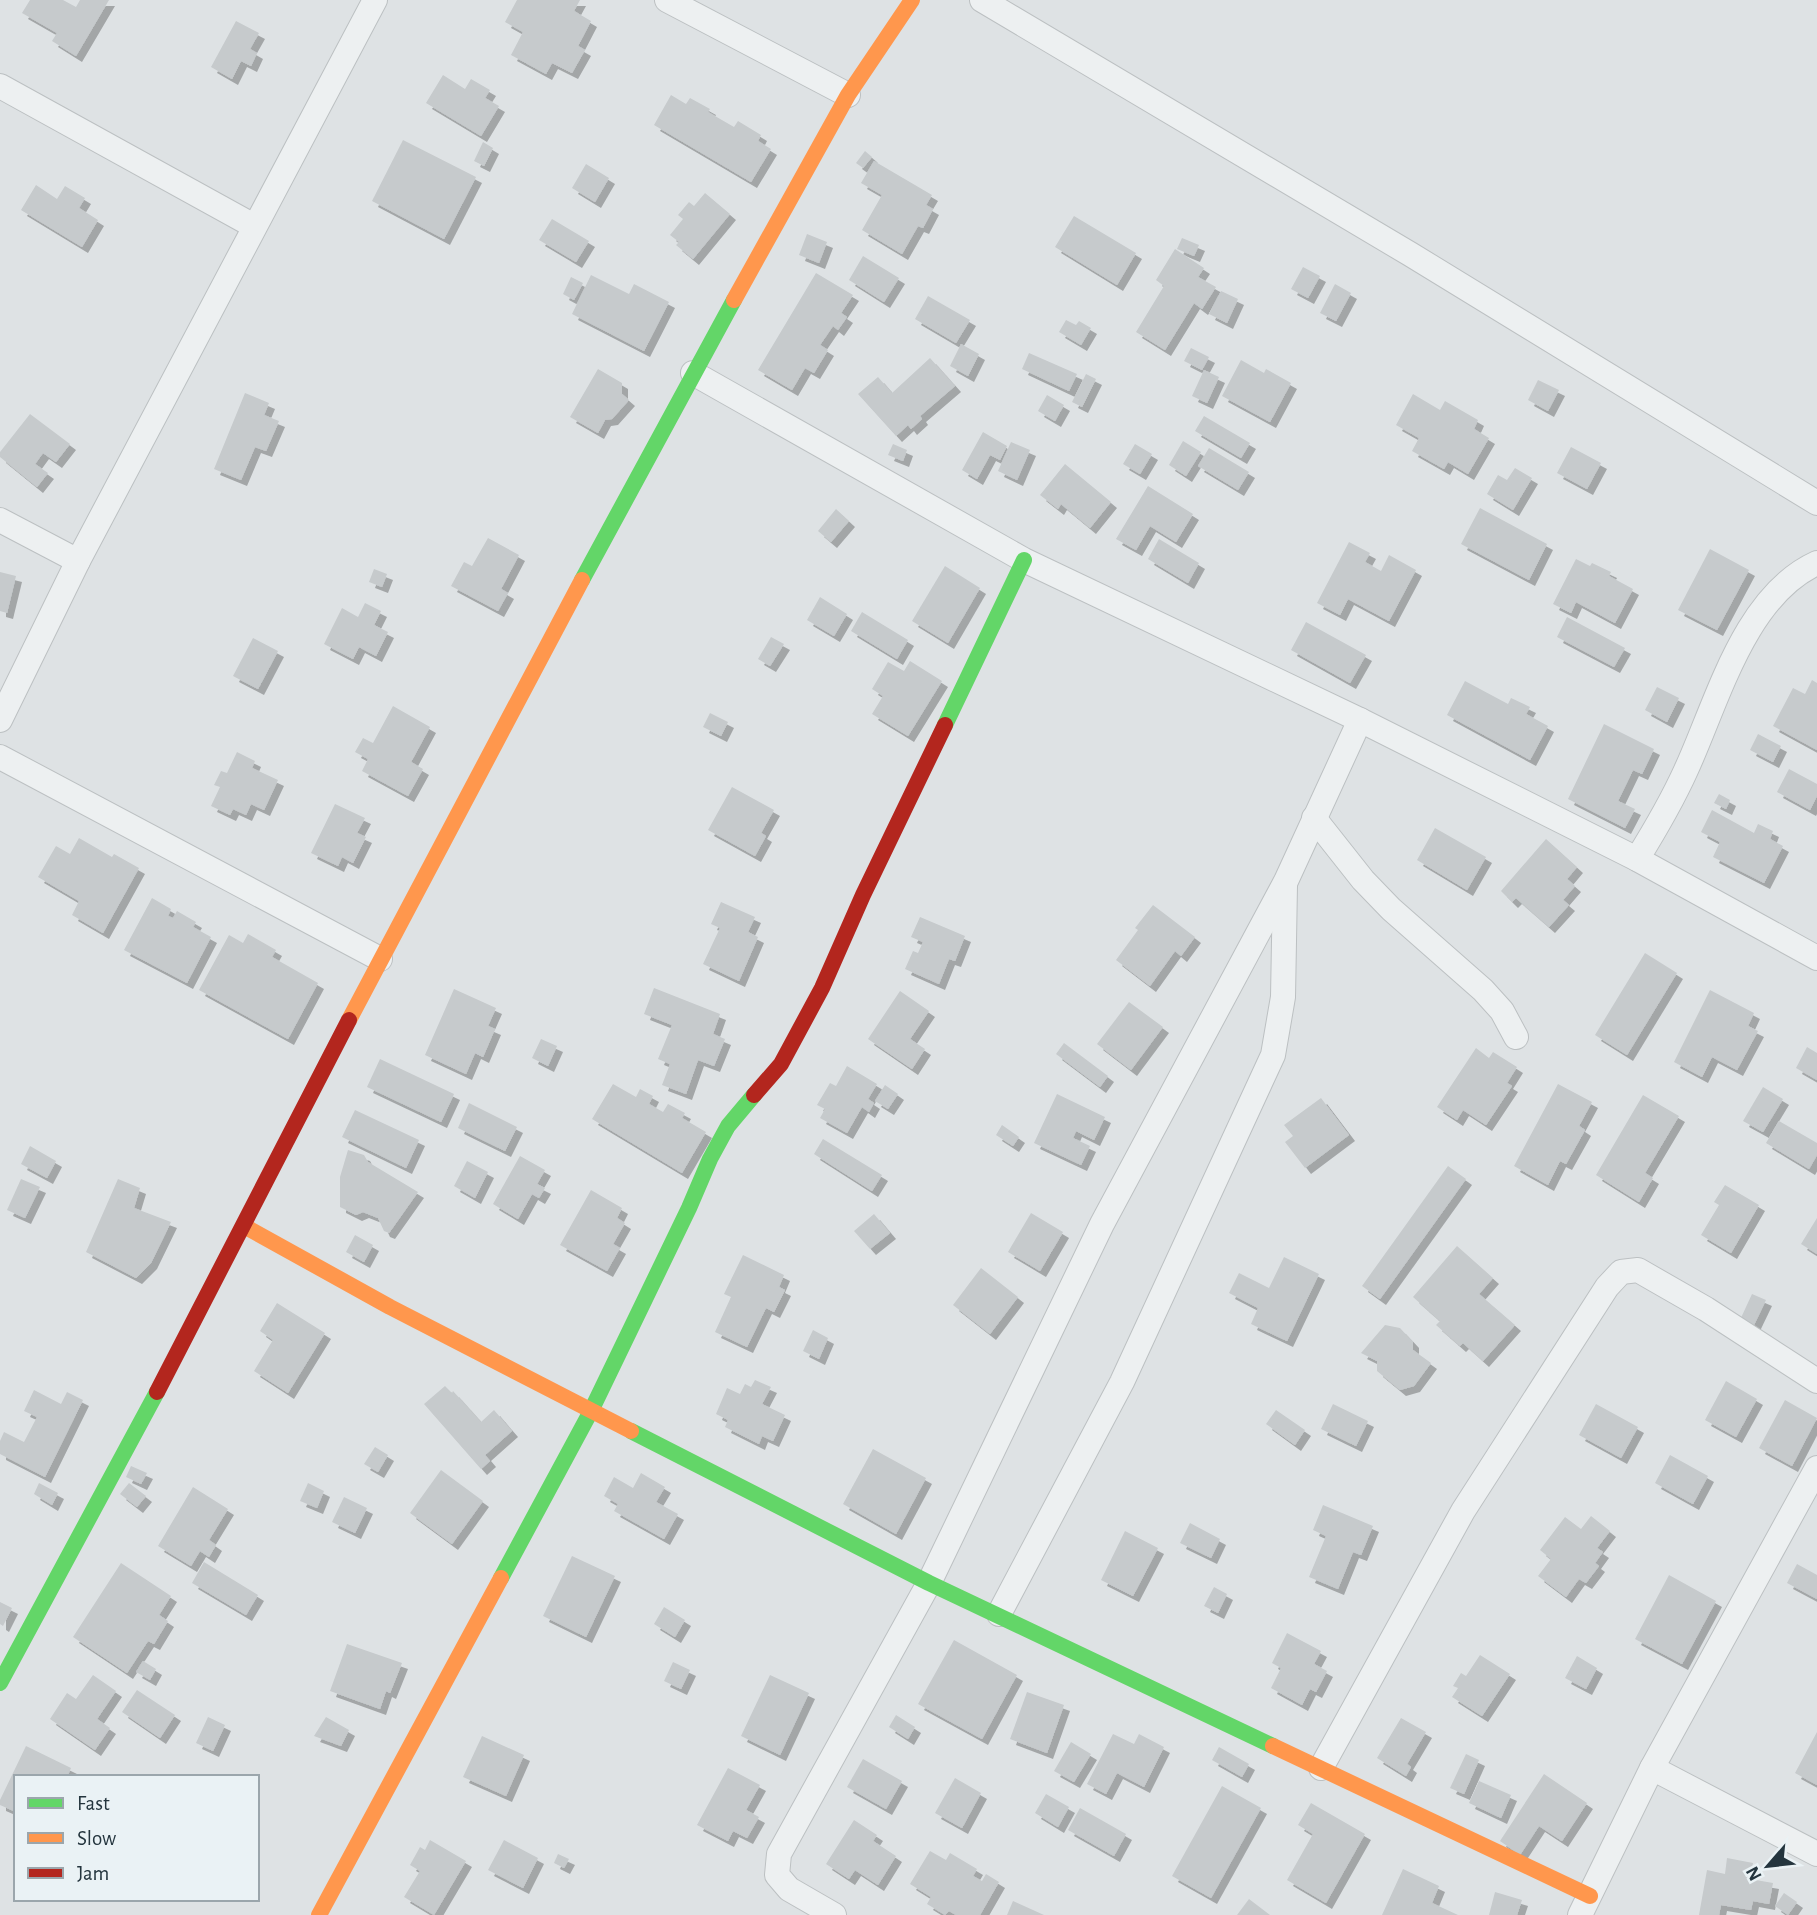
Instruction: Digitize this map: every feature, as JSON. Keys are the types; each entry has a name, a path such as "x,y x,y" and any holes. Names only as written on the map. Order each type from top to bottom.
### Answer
{"street":[{"path":"0,720 78,561 375,0"},
{"path":"667,0 848,96"},
{"path":"0,1683 122,1459 380,959 693,373 848,96 912,0"},
{"path":"982,0 1410,254 1817,503"},
{"path":"0,86 254,226"},
{"path":"693,373 1024,560 1360,720 1637,859 1817,958"},
{"path":"0,520 78,561"},
{"path":"319,1915 591,1411 710,1159 728,1126 781,1064 822,988 863,895 1024,560"},
{"path":"1637,859 1662,820 1718,692 1747,634 1780,587 1799,571 1817,563"},
{"path":"834,1915 789,1889 777,1875 779,1854 929,1583 1102,1224 1286,881 1360,720"},
{"path":"0,757 380,959"},
{"path":"1314,818 1363,880 1502,1011 1516,1037"},
{"path":"999,1614 1122,1382 1273,1055 1283,997 1286,881"},
{"path":"244,1226 390,1307 929,1583 1321,1768 1585,1906 1652,1768 1817,1468"},
{"path":"1321,1768 1463,1511 1607,1287 1621,1272 1638,1270 1706,1309 1817,1381"},
{"path":"1652,1768 1817,1854"}],"building":[{"path":"30,0 63,0 76,7 80,0 109,0 76,56 52,41 57,33 22,13"},
{"path":"517,0 580,0 574,11 591,21 578,46 585,50 572,73 552,63 546,74 511,55 523,32 505,22"},
{"path":"236,21 259,33 250,49 257,53 251,66 241,61 232,79 211,67"},
{"path":"443,75 465,89 471,79 490,90 485,98 499,106 481,136 426,103"},
{"path":"671,95 686,104 690,98 734,127 738,121 761,135 758,141 771,149 751,182 654,125"},
{"path":"403,140 476,177 444,239 372,201"},
{"path":"483,142 493,148 484,166 474,161"},
{"path":"865,151 872,157 863,168 856,163"},
{"path":"874,161 932,195 926,205 933,209 923,228 918,226 902,254 862,230 882,195 861,183"},
{"path":"586,164 609,178 595,202 572,188"},
{"path":"36,185 57,199 65,186 85,198 79,208 98,220 82,247 21,210"},
{"path":"705,193 730,214 693,259 676,245 679,242 670,235 683,219 678,215 689,202 694,206"},
{"path":"1074,216 1136,253 1117,285 1055,247"},
{"path":"552,219 589,241 576,262 539,240"},
{"path":"807,234 827,242 819,263 799,255"},
{"path":"1182,238 1199,245 1194,256 1177,249"},
{"path":"1175,249 1204,268 1198,277 1216,287 1202,309 1194,303 1165,350 1136,332 1164,286 1156,280"},
{"path":"863,256 899,278 884,302 849,280"},
{"path":"1303,267 1320,276 1308,298 1291,289"},
{"path":"816,273 853,295 841,313 847,317 838,330 833,326 820,345 828,350 814,373 805,368 792,390 758,370"},
{"path":"591,275 629,294 634,284 669,302 644,351 572,314"},
{"path":"571,277 583,283 574,300 563,294"},
{"path":"1335,284 1351,293 1336,321 1320,313"},
{"path":"1221,291 1238,299 1227,323 1209,314"},
{"path":"928,296 970,320 956,343 915,319"},
{"path":"1066,320 1076,325 1079,321 1091,328 1081,345 1059,332"},
{"path":"961,344 979,354 968,376 950,366"},
{"path":"1191,348 1209,357 1202,370 1184,361"},
{"path":"1029,353 1077,374 1069,391 1022,369"},
{"path":"930,358 955,386 920,416 922,419 911,429 908,425 896,436 858,394 878,377 892,393"},
{"path":"1241,360 1264,373 1266,369 1291,383 1270,422 1222,396"},
{"path":"598,369 622,383 622,394 629,400 612,419 605,420 598,433 570,417"},
{"path":"1204,370 1219,377 1207,403 1192,396"},
{"path":"1086,374 1096,379 1082,407 1072,402"},
{"path":"1538,380 1559,390 1548,411 1528,400"},
{"path":"245,393 269,403 264,415 279,421 266,451 255,447 241,480 214,469"},
{"path":"1413,394 1440,410 1445,401 1478,420 1474,429 1489,438 1468,474 1448,462 1444,469 1412,451 1419,438 1396,425"},
{"path":"1047,395 1064,405 1055,421 1038,411"},
{"path":"30,414 70,444 56,462 43,453 35,464 48,473 37,487 0,457 0,452"},
{"path":"1204,416 1250,443 1241,458 1195,431"},
{"path":"983,432 1007,446 1000,460 990,455 977,479 962,470"},
{"path":"1183,441 1201,452 1186,476 1169,465"},
{"path":"1011,442 1030,450 1017,480 998,471"},
{"path":"893,444 907,450 903,461 888,455"},
{"path":"1135,444 1152,454 1140,474 1123,464"},
{"path":"1571,447 1601,463 1587,489 1557,473"},
{"path":"1209,448 1249,472 1238,490 1198,466"},
{"path":"1065,464 1111,502 1090,528 1061,504 1058,509 1040,495"},
{"path":"1515,468 1532,478 1513,510 1487,494 1498,475 1507,480"},
{"path":"1148,486 1193,514 1176,542 1150,526 1136,550 1116,539"},
{"path":"1480,508 1547,544 1529,580 1461,544"},
{"path":"836,509 849,521 831,542 818,531"},
{"path":"488,538 519,555 501,589 508,593 498,611 451,586 464,562 472,566"},
{"path":"1159,539 1199,563 1188,583 1148,559"},
{"path":"1349,542 1370,553 1365,562 1381,571 1389,555 1416,570 1389,621 1348,599 1340,615 1317,603"},
{"path":"1710,549 1749,570 1717,630 1678,610"},
{"path":"1576,559 1611,572 1609,576 1633,589 1615,623 1576,602 1571,613 1553,604"},
{"path":"945,566 980,588 948,643 912,621"},
{"path":"374,569 387,574 382,587 369,582"},
{"path":"0,572 16,576 7,613 0,611"},
{"path":"820,597 847,614 834,636 807,620"},
{"path":"365,603 381,611 374,625 388,632 376,656 359,647 353,659 324,644 342,608 358,617"},
{"path":"862,612 908,640 897,659 851,631"},
{"path":"1567,617 1625,648 1614,667 1557,637"},
{"path":"1306,622 1366,655 1350,683 1291,650"},
{"path":"771,637 784,644 770,666 758,659"},
{"path":"253,638 278,651 258,689 233,676"},
{"path":"910,661 942,681 908,736 872,714 883,696 872,689 888,662 904,671"},
{"path":"1812,680 1817,683 1817,750 1773,726 1793,688 1805,694"},
{"path":"1465,681 1508,704 1511,698 1530,707 1526,714 1548,726 1530,760 1447,715"},
{"path":"1657,687 1679,698 1667,722 1645,710"},
{"path":"393,706 430,727 411,762 423,769 408,796 362,771 368,759 355,752 363,738 373,743"},
{"path":"710,713 728,722 721,736 703,727"},
{"path":"1604,724 1654,749 1642,774 1633,770 1618,801 1635,809 1625,828 1568,799"},
{"path":"1758,734 1781,746 1773,762 1750,750"},
{"path":"237,752 255,761 252,768 278,780 264,810 251,804 246,815 233,809 230,815 211,806 220,787 214,785 221,771 227,773"},
{"path":"1789,769 1817,784 1817,796 1810,810 1777,792"},
{"path":"732,787 774,810 761,833 766,836 755,856 708,830"},
{"path":"1719,794 1730,800 1726,809 1714,803"},
{"path":"335,804 365,818 357,833 366,837 353,863 342,857 338,866 311,853"},
{"path":"1712,810 1754,833 1758,824 1773,831 1770,839 1783,846 1764,883 1713,857 1720,842 1701,832"},
{"path":"1435,828 1486,857 1467,890 1417,860"},
{"path":"79,838 112,857 114,854 139,868 103,933 72,915 79,901 38,877 56,846 70,854"},
{"path":"1546,839 1577,867 1567,879 1575,886 1563,900 1569,905 1549,927 1516,898 1512,902 1501,891"},
{"path":"152,898 171,909 168,916 173,918 177,911 196,922 193,927 211,937 187,983 124,950"},
{"path":"721,902 755,917 748,932 758,937 739,981 703,964 720,928 711,924"},
{"path":"1153,905 1195,937 1181,956 1175,951 1150,986 1116,960"},
{"path":"920,917 965,936 955,961 949,959 939,984 905,969 913,951 918,953 923,942 911,937"},
{"path":"248,934 276,950 272,957 318,983 288,1039 199,990 229,935 243,943"},
{"path":"1645,953 1677,973 1627,1055 1595,1035"},
{"path":"654,988 720,1014 713,1034 725,1039 714,1066 698,1060 686,1094 662,1085 670,1064 658,1059 672,1025 644,1014"},
{"path":"454,989 496,1008 488,1026 495,1029 483,1057 475,1053 466,1074 425,1055"},
{"path":"1710,990 1754,1013 1748,1026 1758,1031 1737,1070 1712,1057 1702,1077 1674,1062"},
{"path":"900,991 929,1011 910,1039 925,1049 912,1069 868,1039"},
{"path":"1129,1002 1163,1027 1131,1070 1097,1044"},
{"path":"541,1039 557,1046 548,1066 532,1058"},
{"path":"1064,1043 1108,1076 1100,1087 1056,1054"},
{"path":"1807,1047 1817,1053 1817,1080 1796,1068"},
{"path":"1476,1048 1489,1058 1493,1052 1517,1067 1507,1083 1512,1086 1486,1125 1463,1110 1457,1120 1437,1107"},
{"path":"380,1059 454,1094 441,1122 367,1087"},
{"path":"847,1066 877,1084 868,1099 874,1103 869,1112 862,1107 847,1133 820,1118 825,1109 817,1105 830,1083 836,1086"},
{"path":"613,1084 636,1097 640,1089 653,1096 649,1104 663,1112 668,1104 685,1113 682,1118 706,1132 682,1173 592,1119"},
{"path":"1558,1084 1592,1102 1579,1126 1585,1130 1566,1164 1560,1161 1548,1185 1514,1166"},
{"path":"885,1085 898,1094 888,1109 875,1101"},
{"path":"1763,1087 1783,1099 1763,1132 1743,1121"},
{"path":"1057,1094 1105,1117 1094,1140 1076,1131 1073,1138 1090,1146 1081,1165 1034,1143"},
{"path":"1643,1095 1679,1116 1645,1173 1653,1178 1639,1202 1596,1175"},
{"path":"1321,1098 1349,1135 1305,1168 1285,1142 1293,1136 1284,1125"},
{"path":"469,1103 517,1127 505,1151 458,1128"},
{"path":"355,1110 419,1140 406,1168 342,1137"},
{"path":"1779,1121 1817,1143 1817,1155 1809,1169 1766,1143"},
{"path":"1002,1125 1019,1137 1013,1146 996,1135"},
{"path":"823,1139 882,1175 872,1191 814,1154"},
{"path":"30,1146 56,1161 47,1178 21,1164"},
{"path":"348,1150 364,1155 368,1162 418,1192 389,1233 384,1231 378,1218 363,1212 356,1215 340,1207 340,1177"},
{"path":"520,1156 545,1170 537,1184 545,1188 539,1198 532,1194 518,1219 493,1204"},
{"path":"467,1161 488,1172 475,1198 454,1186"},
{"path":"1448,1166 1466,1179 1380,1299 1362,1286"},
{"path":"21,1179 40,1187 25,1218 7,1210"},
{"path":"118,1179 140,1188 134,1208 171,1222 151,1263 136,1278 86,1252"},
{"path":"1725,1185 1759,1205 1731,1253 1701,1235 1719,1205 1714,1202"},
{"path":"591,1190 622,1208 617,1218 625,1223 613,1244 620,1248 607,1271 560,1245"},
{"path":"1031,1213 1063,1232 1040,1271 1008,1252"},
{"path":"874,1214 890,1233 870,1249 854,1231"},
{"path":"1817,1218 1817,1254 1801,1244"},
{"path":"355,1235 373,1245 364,1262 346,1252"},
{"path":"1457,1246 1493,1278 1479,1294 1515,1325 1483,1361 1463,1343 1460,1346 1436,1325 1440,1321 1413,1297"},
{"path":"743,1255 784,1275 779,1287 785,1290 774,1312 766,1308 747,1347 715,1332 731,1297 724,1294"},
{"path":"1284,1257 1319,1274 1287,1341 1251,1324 1258,1308 1229,1293 1239,1273 1269,1288"},
{"path":"981,1268 1018,1297 990,1334 953,1305"},
{"path":"1752,1294 1766,1300 1753,1327 1740,1320"},
{"path":"277,1303 325,1333 288,1393 254,1371 273,1340 260,1331"},
{"path":"1385,1325 1400,1328 1413,1342 1413,1350 1431,1363 1414,1386 1400,1390 1377,1371 1377,1361 1361,1353"},
{"path":"813,1330 828,1338 819,1359 803,1351"},
{"path":"755,1380 771,1387 762,1404 785,1415 773,1441 762,1436 759,1444 725,1427 728,1420 716,1414 727,1388 740,1394 745,1384 751,1387"},
{"path":"1726,1381 1757,1399 1736,1437 1705,1420"},
{"path":"445,1386 452,1393 453,1391 481,1422 494,1410 512,1431 485,1455 490,1461 481,1469 424,1404"},
{"path":"34,1390 61,1404 67,1392 83,1400 45,1477 0,1454 0,1441 4,1432 24,1442 37,1417 24,1411"},
{"path":"1785,1400 1817,1418 1792,1466 1759,1448"},
{"path":"1333,1404 1368,1421 1356,1446 1321,1429"},
{"path":"1596,1404 1638,1427 1621,1458 1579,1435"},
{"path":"1276,1410 1305,1430 1295,1445 1266,1424"},
{"path":"375,1447 388,1455 378,1472 364,1464"},
{"path":"873,1449 926,1478 896,1534 843,1504"},
{"path":"1670,1455 1708,1476 1693,1504 1655,1483"},
{"path":"131,1466 147,1473 141,1484 126,1477"},
{"path":"441,1470 483,1501 452,1544 410,1513"},
{"path":"641,1473 665,1487 656,1502 678,1514 664,1539 614,1511 618,1504 604,1496 614,1477 633,1488"},
{"path":"39,1483 58,1493 52,1505 34,1494"},
{"path":"129,1483 146,1496 137,1507 120,1494"},
{"path":"308,1483 324,1491 317,1508 300,1501"},
{"path":"193,1487 228,1509 209,1540 216,1545 209,1557 200,1551 191,1566 158,1546"},
{"path":"344,1497 367,1508 355,1533 332,1522"},
{"path":"1323,1505 1373,1526 1361,1555 1353,1552 1338,1589 1309,1577 1326,1536 1313,1530"},
{"path":"1591,1516 1610,1531 1597,1548 1603,1552 1595,1563 1599,1566 1586,1583 1579,1579 1566,1597 1538,1576 1551,1559 1540,1550 1565,1517 1581,1529"},
{"path":"1190,1523 1220,1539 1211,1558 1180,1543"},
{"path":"1125,1531 1158,1548 1133,1596 1101,1580"},
{"path":"572,1556 615,1576 586,1637 543,1616"},
{"path":"204,1562 258,1595 246,1615 192,1583"},
{"path":"121,1563 171,1596 159,1615 168,1621 154,1644 148,1641 127,1673 73,1637"},
{"path":"1797,1564 1817,1575 1817,1599 1787,1583"},
{"path":"1669,1575 1716,1601 1682,1664 1635,1639"},
{"path":"1214,1587 1227,1594 1218,1613 1204,1606"},
{"path":"0,1602 12,1608 3,1626 0,1624"},
{"path":"664,1607 685,1620 675,1637 654,1624"},
{"path":"1287,1633 1321,1651 1314,1664 1327,1671 1316,1692 1310,1689 1302,1705 1271,1688 1281,1668 1272,1663"},
{"path":"954,1640 1017,1675 982,1739 918,1704"},
{"path":"347,1644 402,1663 390,1693 386,1691 380,1709 330,1691"},
{"path":"1480,1655 1510,1674 1482,1716 1452,1697 1458,1688 1453,1686 1461,1673 1466,1676"},
{"path":"1577,1656 1597,1668 1586,1689 1565,1678"},
{"path":"143,1661 156,1669 150,1680 136,1672"},
{"path":"673,1662 690,1670 681,1689 664,1681"},
{"path":"93,1675 116,1691 97,1719 110,1728 95,1750 50,1719 67,1693 76,1699"},
{"path":"770,1675 809,1693 780,1755 741,1736"},
{"path":"137,1690 175,1715 160,1738 122,1712"},
{"path":"1027,1692 1064,1705 1047,1753 1010,1739"},
{"path":"896,1715 915,1727 908,1739 889,1727"},
{"path":"208,1717 225,1725 213,1751 196,1743"},
{"path":"326,1717 349,1730 341,1746 314,1736"},
{"path":"1401,1718 1426,1732 1407,1764 1411,1767 1406,1776 1377,1758"},
{"path":"1817,1732 1817,1785 1795,1773"},
{"path":"1113,1734 1134,1744 1139,1734 1164,1747 1144,1787 1117,1773 1106,1794 1087,1784"},
{"path":"482,1736 524,1755 506,1796 463,1777"},
{"path":"1071,1742 1091,1754 1074,1782 1054,1771"},
{"path":"26,1746 71,1768 68,1775 14,1775 14,1811 0,1805"},
{"path":"1219,1747 1249,1764 1242,1777 1212,1760"},
{"path":"1466,1754 1479,1760 1464,1794 1450,1788"},
{"path":"863,1759 902,1781 886,1809 847,1787"},
{"path":"728,1768 760,1785 746,1810 759,1817 747,1838 733,1831 728,1841 697,1825"},
{"path":"1544,1774 1587,1803 1562,1841 1539,1826 1520,1855 1500,1841"},
{"path":"955,1778 981,1793 962,1828 935,1813"},
{"path":"1479,1781 1511,1795 1501,1818 1469,1803"},
{"path":"1222,1786 1261,1808 1211,1898 1172,1876"},
{"path":"1046,1794 1069,1807 1058,1827 1035,1813"},
{"path":"1311,1803 1365,1834 1326,1903 1287,1880 1313,1834 1298,1825"},
{"path":"1080,1808 1126,1834 1114,1856 1068,1830"},
{"path":"854,1820 877,1835 873,1841 896,1856 878,1885 855,1870 849,1879 826,1864"},
{"path":"430,1840 466,1861 434,1915 404,1897 420,1871 410,1865 420,1847 425,1850"},
{"path":"504,1840 538,1858 523,1888 488,1870"},
{"path":"930,1851 946,1860 950,1853 977,1869 973,1876 982,1881 986,1874 999,1882 980,1915 956,1915 949,1911 945,1915 927,1904 931,1897 910,1884"},
{"path":"558,1854 569,1859 564,1868 554,1863"},
{"path":"1727,1858 1753,1863 1750,1879 1773,1883 1769,1904 1753,1901 1751,1910 1721,1905 1719,1915 1699,1915 1707,1870 1725,1874"},
{"path":"1403,1869 1439,1886 1432,1903 1458,1915 1382,1915"},
{"path":"1495,1892 1522,1900 1517,1915 1489,1915"},
{"path":"1784,1893 1797,1902 1788,1915 1775,1906"},
{"path":"1249,1899 1270,1915 1237,1915"},
{"path":"1013,1901 1044,1915 1007,1915"}],"traffic: fast":[{"path":"582,580 734,300"},
{"path":"945,725 1024,560"},
{"path":"501,1578 591,1411 710,1159 728,1126 754,1095"},
{"path":"0,1683 157,1392"},
{"path":"631,1431 929,1583 1273,1746"}],"traffic: slow":[{"path":"734,300 848,95 912,0"},
{"path":"349,1020 582,580"},
{"path":"244,1226 390,1307 631,1431"},
{"path":"319,1915 501,1578"},
{"path":"1273,1746 1590,1896"}],"traffic: jam":[{"path":"754,1095 781,1064 822,988 863,895 945,725"},
{"path":"157,1392 349,1020"}]}
